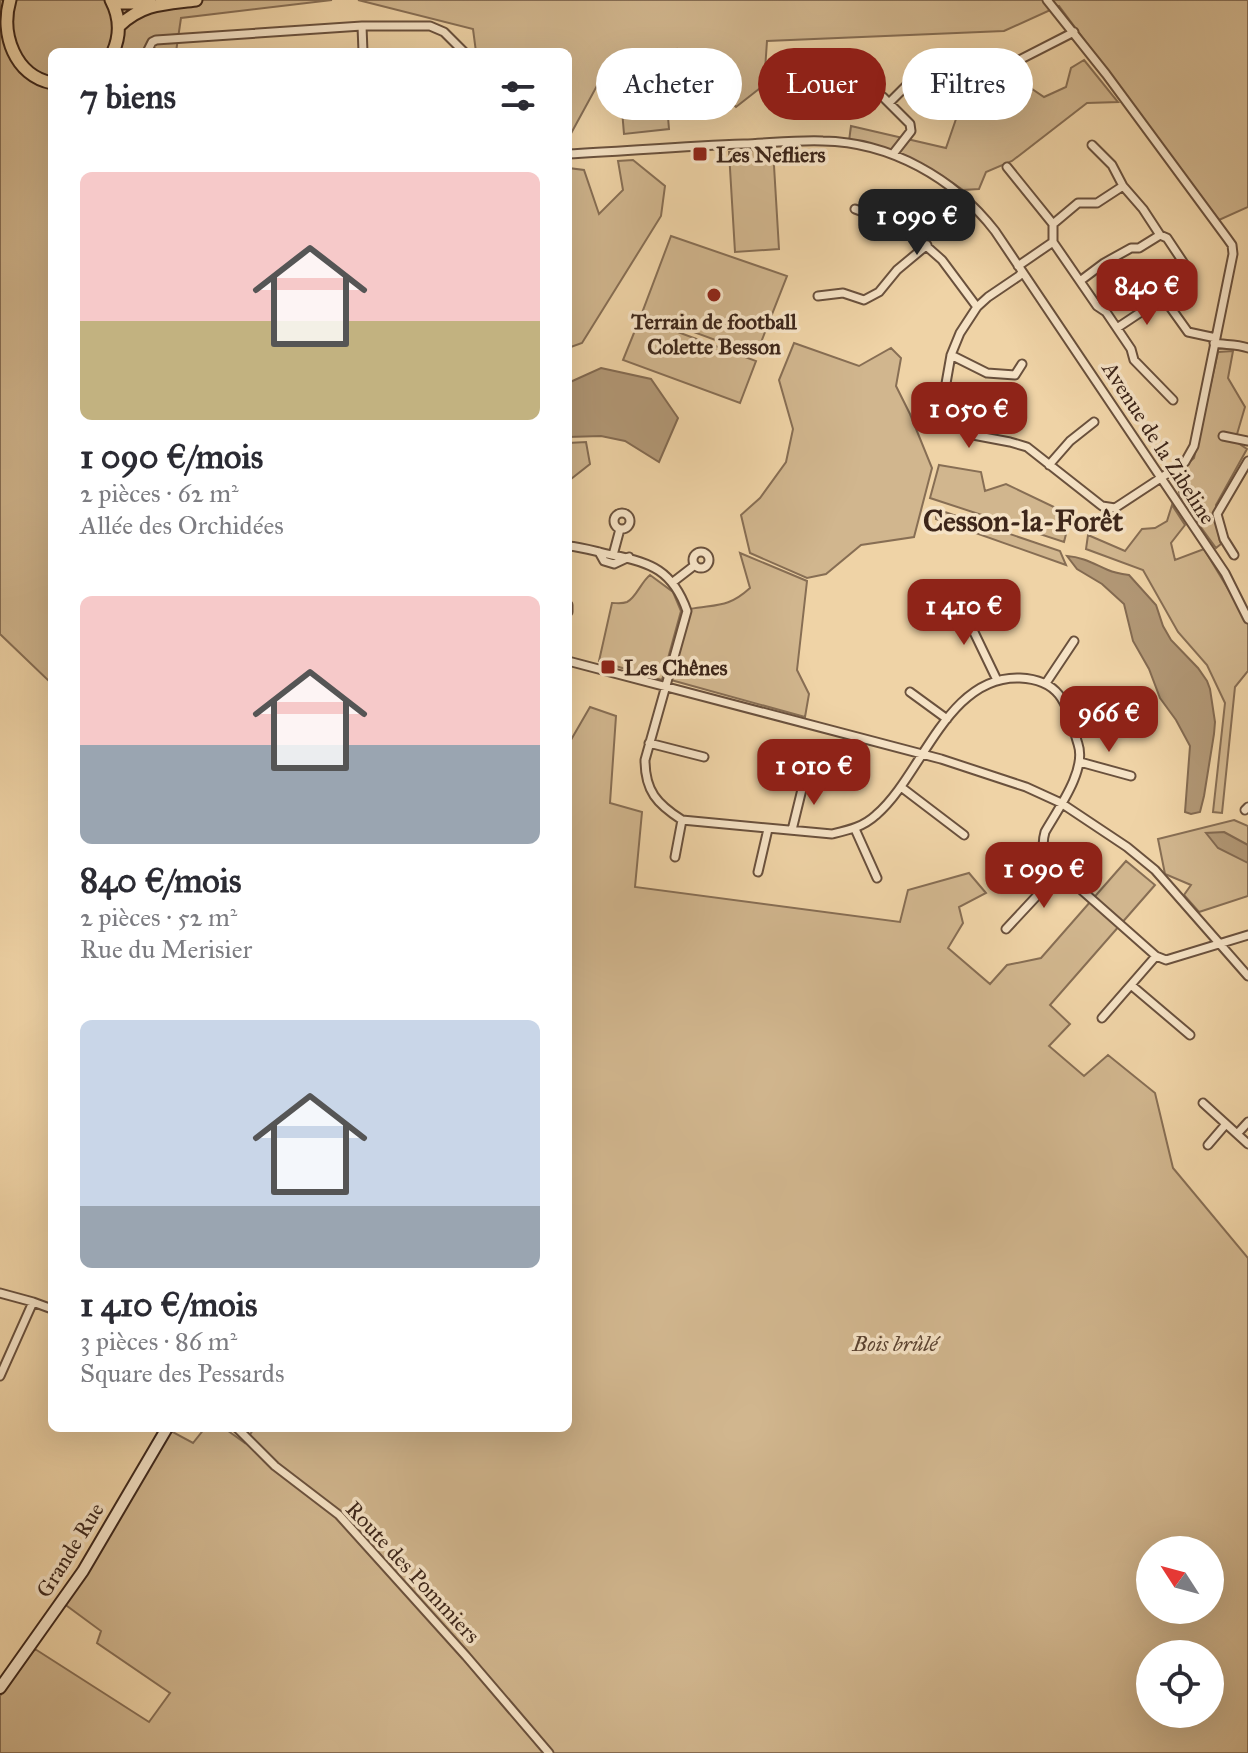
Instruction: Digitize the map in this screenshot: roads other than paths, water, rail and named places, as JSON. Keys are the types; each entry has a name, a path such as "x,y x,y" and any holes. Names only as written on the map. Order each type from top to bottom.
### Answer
{"main road":[{"path":"119,26 135,12 159,4 196,0"},
{"path":"115,48 119,26 112,2 159,4"},
{"path":"5,6 5,49 31,76 48,82"},
{"name":"Grande Rue","path":"0,1688 83,1571 165,1432"}],"street":[{"path":"1047,0 1232,245 1232,263 1194,446 1185,462 1112,509 1102,506 1027,447 973,435 962,428 945,389 951,355 960,333 977,307 1019,276 1020,269 1053,242"},
{"path":"149,48 156,40 362,26 430,26 444,32 460,48"},
{"path":"362,26 363,48"},
{"path":"889,103 916,76 954,71 977,80 1074,32"},
{"path":"886,100 910,124 911,131 893,154"},
{"name":"Avenue de la Zibeline","path":"572,154 822,141 893,154 929,172 967,199 995,231 1225,573 1248,619"},
{"path":"1092,145 1112,165 1123,186 1160,235 1167,238 1185,265 1185,274 1171,285 1168,304 1188,332 1226,346 1243,345 1248,348"},
{"path":"1007,167 1053,224 1053,242 1097,306 1106,312 1117,328 1131,349 1134,360 1173,400"},
{"path":"1053,224 1078,203 1097,203 1123,186"},
{"path":"855,209 906,228 942,260 977,307"},
{"path":"1080,281 1104,263 1160,235"},
{"path":"818,296 843,293 864,300 879,292 897,270 927,245"},
{"path":"1117,328 1150,306 1168,304"},
{"path":"951,355 987,373 1015,375 1022,364"},
{"path":"1049,465 1070,441 1094,422"},
{"path":"1223,436 1248,441"},
{"path":"1234,555 1224,539 1217,514 1248,461"},
{"path":"613,555 620,529"},
{"path":"572,547 629,557 650,565 673,582 682,596 687,611 645,760 645,776 652,794 664,809 682,820 832,834 855,829 876,815 901,787 947,719 966,700 997,680 1028,679 1046,683 1059,695 1068,711 1082,754 1078,772 1045,832 1042,842 1044,854 1156,956 1166,960 1248,935"},
{"path":"599,552 604,561 614,564 629,557"},
{"path":"673,582 695,565"},
{"path":"959,601 997,680"},
{"path":"1046,683 1074,641"},
{"path":"572,662 922,754 984,772 1061,803 1147,863 1248,976"},
{"path":"910,692 947,719"},
{"path":"649,743 704,757"},
{"path":"1080,762 1131,776"},
{"path":"792,830 805,777"},
{"path":"901,787 964,835"},
{"path":"675,857 682,820"},
{"path":"758,872 768,829"},
{"path":"855,829 877,878"},
{"path":"1006,929 1060,871"},
{"path":"1102,1018 1156,956"},
{"path":"1131,985 1190,1035"},
{"path":"1203,1103 1248,1144"},
{"path":"1237,1134 1248,1122"},
{"path":"1208,1145 1226,1124"},
{"path":"0,1293 48,1308"},
{"path":"0,1376 33,1302"},
{"name":"Route des Pommiers","path":"241,1432 275,1466 339,1515 549,1753"}],"place":[{"name":"Les Nefliers","path":"700,154"},
{"name":"Terrain de football Colette Besson","path":"714,295"},
{"name":"Les Chênes","path":"608,667"}],"district":[{"name":"Cesson-la-Forêt","path":"1023,521"}],"park label":[{"name":"Bois brûlé","path":"895,1343"}]}
